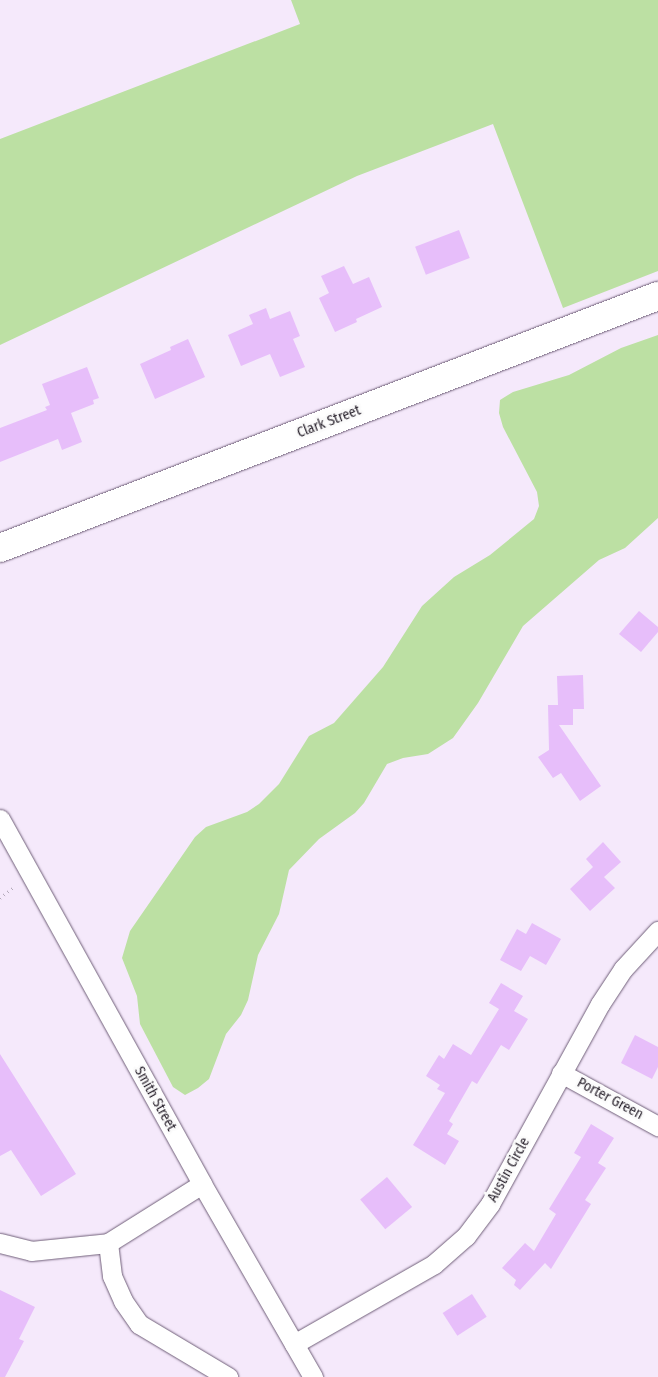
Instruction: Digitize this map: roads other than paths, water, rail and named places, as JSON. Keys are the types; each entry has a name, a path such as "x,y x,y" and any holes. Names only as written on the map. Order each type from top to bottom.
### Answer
{"main road":[{"name":"Clark Street","path":"0,548 658,296"}],"street":[{"name":"Smith Street","path":"0,819 202,1184 313,1377"},
{"name":"Austin Circle","path":"294,1344 434,1264 466,1236 490,1204 561,1073 609,990 623,969 658,932"},
{"name":"Porter Green","path":"561,1073 658,1126"},
{"path":"0,1243 31,1251 108,1243 202,1184"},
{"path":"108,1243 112,1276 123,1301 139,1324 228,1377"}]}
